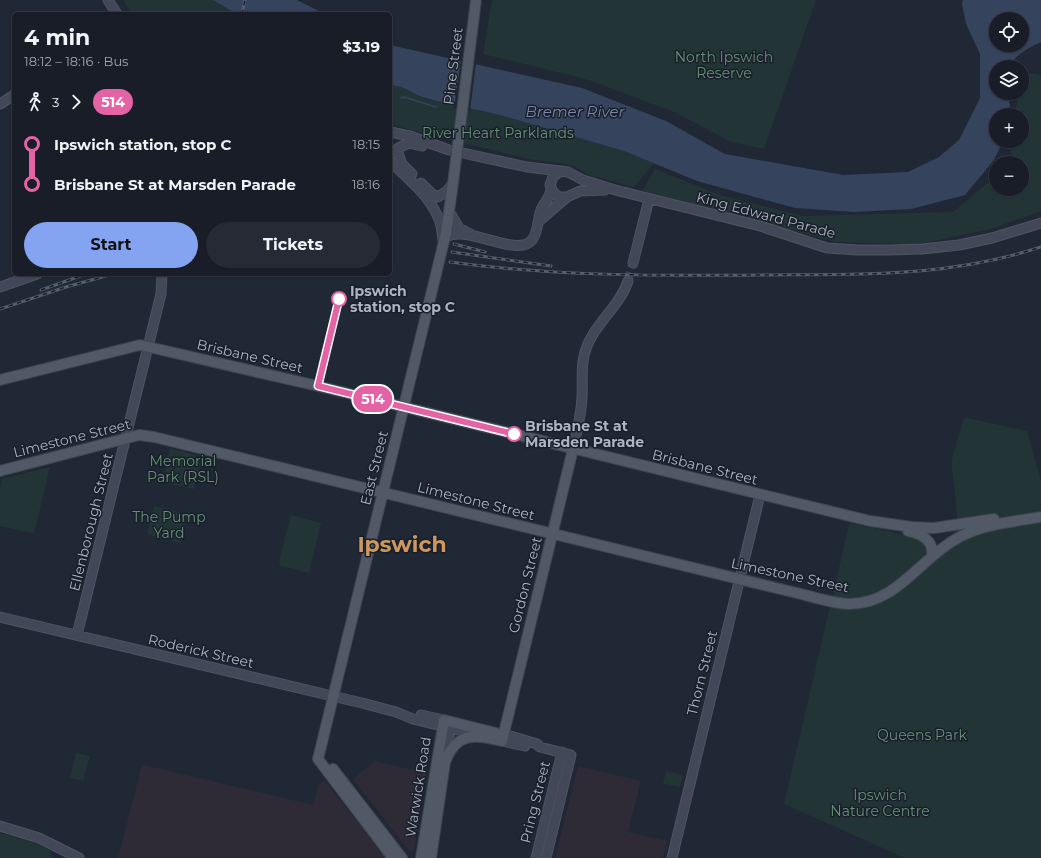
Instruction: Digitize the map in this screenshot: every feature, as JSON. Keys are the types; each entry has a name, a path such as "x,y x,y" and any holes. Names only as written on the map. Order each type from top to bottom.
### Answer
{"main road":[{"name":"Pine Street","path":"453,183 476,0"},
{"name":"East Street","path":"400,858 319,755 444,241 453,183"},
{"name":"Brisbane Street","path":"0,380 135,346 148,346 883,524"},
{"name":"Limestone Street","path":"0,471 142,435 836,602 856,603 878,598 892,591 932,555 970,531 1041,517"},
{"name":"Gordon Street","path":"503,738 573,449"},
{"path":"883,524 934,528 1041,511"},
{"path":"883,524 895,529 916,533 923,537 932,545 932,555"},
{"name":"Roderick Street","path":"447,725 503,738"},
{"name":"Warwick Road","path":"421,856 437,784 447,725"},
{"path":"445,762 451,748 459,741 467,737 483,737"},
{"name":"Roderick Street","path":"483,737 503,738"},
{"name":"Warwick Road","path":"431,858 437,784 445,762"}],"street":[{"path":"108,0 116,12"},
{"path":"0,104 12,97"},
{"path":"392,132 410,136 449,150 527,167 568,172 574,176 615,190"},
{"path":"392,134 397,138 395,151 402,164 432,194 441,196 453,183"},
{"path":"395,151 410,143 434,150 449,150"},
{"path":"392,163 423,194 432,206 439,218 444,241 451,235 473,236 513,245 524,245 534,238 540,211 549,199 553,177 560,171"},
{"path":"527,167 545,178 556,195 570,195 592,190 615,190"},
{"path":"539,221 551,209 570,195 577,187 574,176"},
{"name":"King Edward Parade","path":"615,190 760,226 827,248 922,249 958,245 992,238 1041,223"},
{"path":"633,264 649,199"},
{"path":"449,211 459,228 473,236"},
{"path":"0,287 31,276"},
{"name":"Ellenborough Street","path":"77,635 162,290 162,276"},
{"name":"Gordon Street","path":"573,449 582,406 583,366 586,347 593,334 623,293 628,281"},
{"name":"Thorn Street","path":"672,858 760,495"},
{"name":"Roderick Street","path":"0,617 333,696 396,712 413,719 447,725 483,737"},
{"name":"Warwick Road","path":"445,762 447,725"},
{"name":"Roderick Street","path":"503,738 535,749 540,747 566,754"},
{"name":"Pring Street","path":"536,858 566,754"},
{"name":"Pring Street","path":"546,858 566,754"},
{"path":"0,826 39,838 78,858"}],"shaded area":[{"path":"375,761 426,773 414,849 411,852 353,779"},
{"path":"144,765 313,805 319,783 325,781 386,858 118,858 141,768"},
{"path":"578,766 641,781 628,832 667,841 663,858 555,858"}],"green space":[{"path":"215,0 234,12 131,12 124,1"},
{"name":"North Ipswich Reserve","path":"492,0 816,0 764,149 731,142 674,112 586,79 483,54"},
{"path":"1029,73 1041,75 1041,211 991,229 919,244 836,242 642,191 655,169 720,195 803,216 953,212 989,182 989,196 1029,196 1029,156 1011,156 1011,148 1029,148 1029,108 1016,108 1017,100 1029,100"},
{"name":"River Heart Parklands","path":"392,85 402,87 419,96 500,115 624,151 654,163 634,187 589,175 572,165 528,159 392,125"},
{"name":"Queens Park","path":"967,418 1027,431 1041,481 1041,858 905,858 784,804 849,525 851,523 899,534 915,536 928,546 953,546 960,542 952,459 963,421"},
{"name":"Memorial Park (RSL)","path":"170,448 202,457 194,489 163,483"},
{"path":"50,467 34,534 0,526 0,488 2,479"},
{"name":"The Pump Yard","path":"154,506 188,514 181,543 147,534"},
{"path":"291,515 321,523 309,573 281,566 279,561"},
{"path":"76,753 90,756 83,781 70,778"},
{"path":"666,771 683,775 680,787 663,784"},
{"path":"0,833 32,842 49,850 52,858 0,858"}],"water":[{"path":"213,0 297,0 321,12 234,12"},
{"name":"Bremer River","path":"963,0 1041,0 1041,42 1029,48 1029,12 989,12 989,52 1023,52 1014,60 989,60 989,100 1009,100 1010,108 989,108 989,148 1000,148 996,156 989,156 989,166 965,195 911,209 854,212 795,208 697,181 624,151 500,115 419,96 402,87 392,85 392,45 582,88 666,121 725,154 843,175 908,172 939,157 959,140 980,98 980,54 966,24 962,4"}],"pier":[{"path":"461,59 476,63 470,111 454,108"}],"waterway":[{"path":"401,98 404,97 436,107"}],"tunnel":[{"path":"628,281 633,263"}],"railway":[{"path":"242,12 245,0"},
{"path":"454,244 485,252"},
{"path":"450,262 488,267 565,273 832,275 936,269 1006,257 1041,247"},
{"path":"452,252 551,266"},
{"path":"41,290 80,276"},
{"path":"0,309 66,287 106,276"}],"bus line":[{"name":"514","path":"339,299 318,386 514,434"}],"place":[{"name":"Ipswich station, stop C","path":"339,299"},
{"name":"Brisbane St at Marsden Parade","path":"514,434"}],"district":[{"name":"Ipswich","path":"402,544"}],"park label":[{"name":"Ipswich Nature Centre","path":"880,804"}]}
